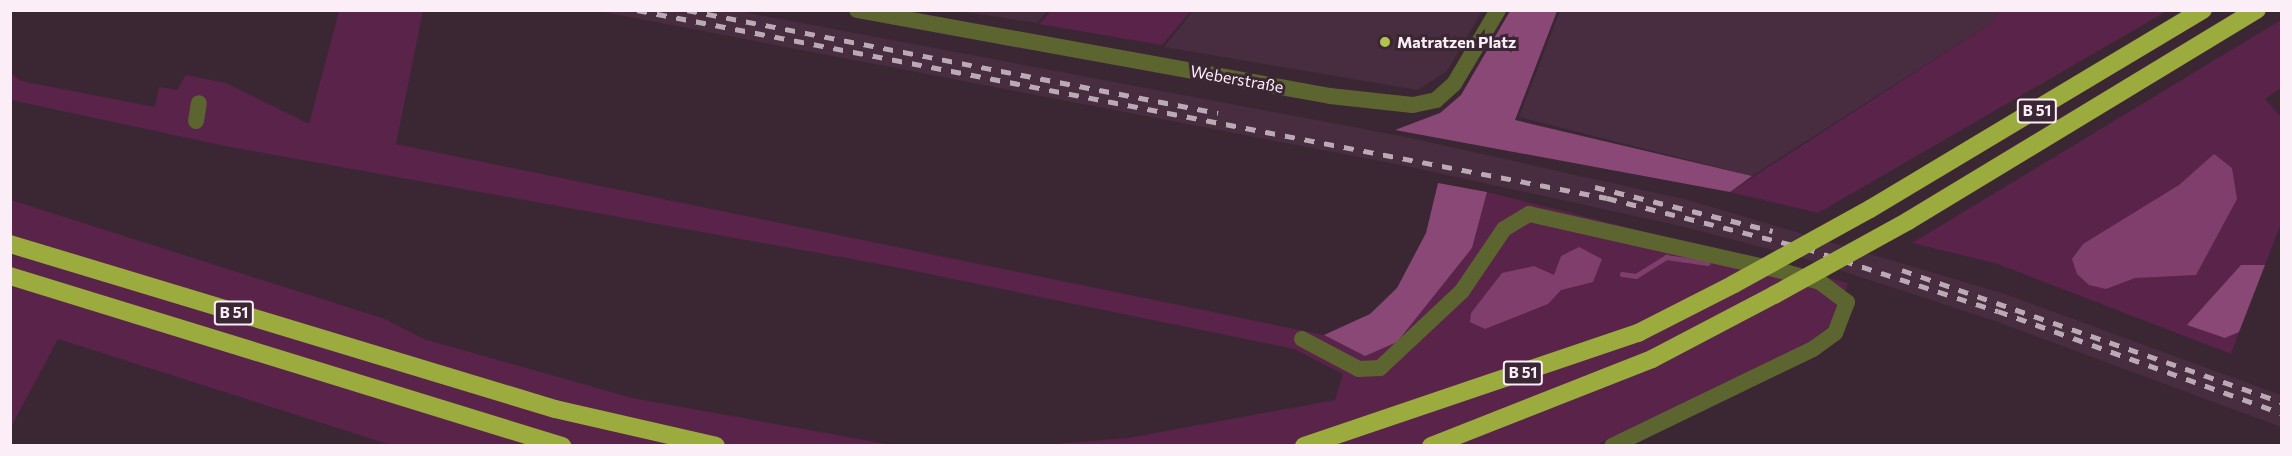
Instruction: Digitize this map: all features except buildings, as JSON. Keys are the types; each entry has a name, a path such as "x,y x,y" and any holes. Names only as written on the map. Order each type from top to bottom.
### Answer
{"highway":[{"name":"B 51","path":"1304,446 1638,333 1734,284 1870,209 2203,10"},
{"name":"B 51","path":"1431,446 1652,359 1774,295 1908,221 2257,10"},
{"name":"B 51","path":"16,245 555,410 716,446"},
{"name":"B 51","path":"10,276 562,446"}],"street":[{"name":"Weberstraße","path":"857,10 932,17 1330,96 1413,105 1436,100 1454,84 1498,10"},
{"path":"196,121 199,103"},
{"path":"1302,339 1359,369 1380,368 1435,321 1500,243 1514,219 1529,214 1820,282 1847,302 1839,327 1813,349 1612,446"}],"shaded area":[{"path":"339,11 423,11 396,144 1324,335 1365,356 1472,248 1487,192 1848,283 1837,319 1809,343 1597,445 1044,445 1128,438 1335,400 1343,374 1294,349 885,265 230,147 11,100 11,73 21,81 155,107 159,87 177,90 186,75 226,83 309,124"},
{"path":"598,11 738,11 1401,136 1688,200 2005,294 2281,395 2281,427 1995,321 1799,257 1681,226 1401,165"},
{"path":"958,11 1048,11 1037,23"},
{"path":"1051,11 1191,11 1162,45 1039,24"},
{"path":"1193,11 1482,11 1447,71 1418,90 1164,47"},
{"path":"1510,11 1557,11 1515,120 1752,176 1730,192 1395,130 1440,113 1461,95"},
{"path":"1560,11 1998,11 1991,23 1752,176 1519,117"},
{"path":"1998,11 2167,11 1818,213 1730,192 1991,23"},
{"path":"2281,20 2281,88 2265,99 2281,117 2281,224 2265,265 2241,265 2225,338 2239,332 2231,354 1998,264 1912,243"},
{"path":"2214,154 2232,168 2237,199 2196,275 2135,278 2106,289 2089,285 2077,274 2072,259 2083,244 2179,185"},
{"path":"1438,183 1487,192 1472,248 1397,342 1365,356 1324,335 1370,314 1397,288 1426,233"},
{"path":"11,200 385,319 424,339 632,398 892,445 391,445 58,339 11,427"},
{"path":"1579,247 1602,259 1593,282 1561,290 1548,304 1485,329 1470,322 1471,313 1502,273 1534,266 1554,275 1561,256"},
{"path":"2241,265 2265,265 2239,332 2225,338 2187,325"}],"waterway":[{"path":"1622,274 1636,276 1666,257 1708,263"}],"railway":[{"path":"637,10 1607,198 1805,248 1998,311 2282,413"},
{"path":"687,10 1218,113"},
{"path":"1595,187 1773,231"},
{"path":"1902,270 2282,402"}],"place":[{"name":"Matratzen Platz","path":"1385,42"}]}
